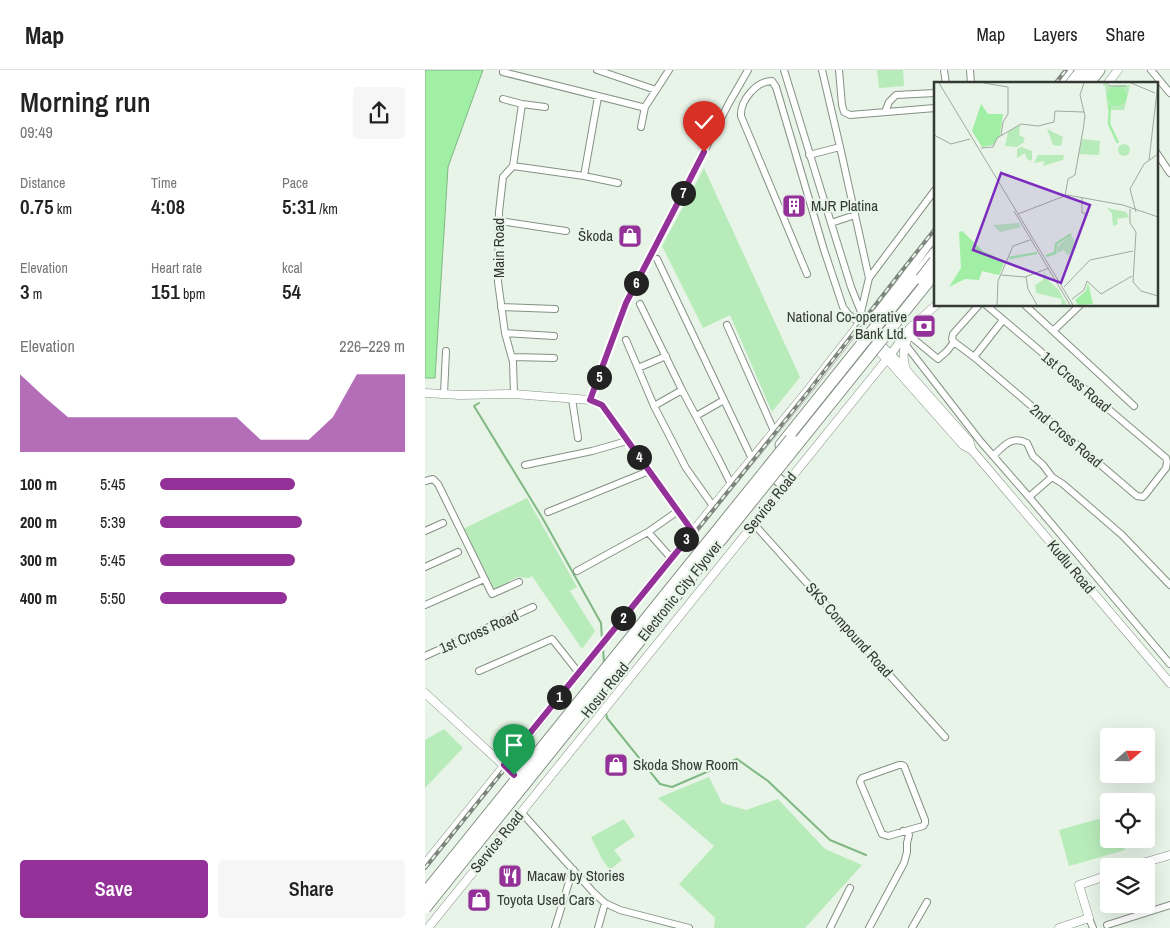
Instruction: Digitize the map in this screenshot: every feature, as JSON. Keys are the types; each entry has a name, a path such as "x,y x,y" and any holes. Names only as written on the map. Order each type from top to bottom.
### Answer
{"highway":[{"path":"1073,82 1082,70"},
{"path":"1080,82 1089,70"},
{"path":"1090,82 1099,70"},
{"name":"Hosur Road","path":"425,885 934,255"},
{"name":"Electronic City Flyover","path":"425,893 934,262"},
{"name":"Electronic City Flyover","path":"425,908 934,274"},
{"name":"Hosur Road","path":"425,913 885,352 934,281"}],"street":[{"path":"601,70 656,90"},
{"path":"641,128 645,106 669,70"},
{"path":"590,400 626,303 747,70"},
{"path":"784,70 809,155 851,287 861,312"},
{"path":"822,70 869,278"},
{"path":"839,70 842,105 844,112 850,115 934,108"},
{"path":"1060,82 1069,70"},
{"path":"1108,80 1118,70"},
{"path":"1151,70 1170,93"},
{"path":"503,72 598,97 642,107 645,106"},
{"path":"807,274 741,116 741,110 751,92 766,81 772,82 776,87 824,250 843,307 848,314 860,323"},
{"path":"885,112 889,102 896,95 934,93"},
{"path":"584,176 598,97"},
{"path":"503,99 545,107"},
{"name":"Main Road","path":"514,394 513,362 505,333 498,282 499,212 503,177 513,166 522,104"},
{"path":"809,155 840,147"},
{"path":"1157,154 1170,173"},
{"path":"513,166 619,183"},
{"path":"860,323 869,278 934,191"},
{"path":"831,223 855,215"},
{"path":"499,221 566,231"},
{"path":"425,864 860,323 878,312 901,284 934,235"},
{"path":"657,259 752,459"},
{"path":"640,304 731,484"},
{"path":"868,338 885,352 936,306"},
{"path":"909,335 938,359 954,342 953,334 978,306"},
{"name":"1st Cross Road","path":"987,306 1166,458"},
{"path":"1026,306 1134,406"},
{"path":"1053,331 1079,306"},
{"path":"501,307 555,309"},
{"path":"906,370 903,356 905,344 921,319"},
{"path":"974,357 1003,320"},
{"path":"727,325 774,431"},
{"path":"505,333 554,336"},
{"path":"626,340 654,406 686,468 713,506"},
{"name":"2nd Cross Road","path":"954,342 1137,496 1143,497 1151,488 1166,468 1166,458"},
{"path":"905,344 985,447 1029,496 1170,664"},
{"path":"444,394 446,351"},
{"name":"Kudlu Road","path":"885,352 906,370 969,441 974,452 1170,683"},
{"name":"Kudlu Road","path":"885,352 963,445 974,452"},
{"path":"638,368 666,356"},
{"path":"512,357 554,358"},
{"path":"654,406 682,390"},
{"path":"425,393 460,395 514,394 590,400 602,405 693,532"},
{"path":"572,399 578,438"},
{"path":"696,416 724,400"},
{"path":"993,456 1010,442 1017,440 1027,443 1033,456 1052,477 1063,484 1122,535 1170,584"},
{"path":"525,464 592,451 627,441"},
{"path":"974,452 985,447"},
{"path":"548,512 649,471"},
{"path":"1029,496 1052,477"},
{"path":"425,482 433,479 438,484 492,594 519,582"},
{"name":"Service Road","path":"428,928 754,524 780,481"},
{"path":"577,571 648,532 678,511"},
{"path":"425,531 443,523"},
{"name":"SKS Compound Road","path":"754,524 945,737"},
{"path":"648,532 671,558"},
{"path":"425,566 458,552"},
{"path":"425,605 485,579"},
{"name":"1st Cross Road","path":"425,656 533,607"},
{"path":"479,672 552,639 579,673"},
{"path":"425,693 514,775"},
{"path":"869,928 904,863 907,843 900,836 903,831 923,826 925,820 904,766 899,765 862,778 861,786 881,834 888,836 903,831"},
{"path":"521,812 605,903 620,910 689,928"},
{"path":"1155,859 1170,855"},
{"path":"555,928 573,869"},
{"path":"1093,928 1079,885 1100,878"},
{"path":"830,928 850,888"},
{"path":"913,928 927,902"},
{"path":"598,928 605,903"},
{"path":"1107,925 1170,905"},
{"path":"1059,928 1089,918"}],"shaded area":[{"path":"425,70 483,70 448,167 435,378 425,378"},
{"path":"877,70 903,70 904,86 879,88"},
{"path":"704,168 800,377 772,412 730,315 703,328 662,246"},
{"path":"527,498 577,587 570,591 595,631 582,649 532,576 529,578 517,577 494,590 463,529"},
{"path":"444,729 463,748 425,788 425,740"},
{"path":"709,777 722,803 746,810 778,799 825,849 862,865 805,928 714,928 715,918 679,884 714,846 658,798"},
{"path":"624,819 635,836 614,850 622,860 610,870 591,837"},
{"path":"1100,819 1100,848 1124,848 1125,850 1069,866 1059,830"}],"waterway":[{"path":"479,403 474,406 543,519 601,623 602,640"},
{"path":"603,648 604,663"},
{"path":"605,690 606,703"},
{"path":"606,713 607,718 660,784 672,787 737,759 768,781 830,840 866,855"}],"railway":[{"path":"1057,82 1066,70"},
{"path":"425,868 808,392 934,230"}],"place":[{"name":"MJR Platina","path":"794,206"},
{"name":"Škoda","path":"630,236"},
{"name":"National Co-operative Bank Ltd.","path":"924,326"},
{"name":"Skoda Show Room","path":"616,765"},
{"name":"Macaw by Stories","path":"510,876"},
{"name":"Toyota Used Cars","path":"479,900"}],"route":[{"path":"514,775 504,765 693,532 602,405 590,400 626,303 704,152"}]}
